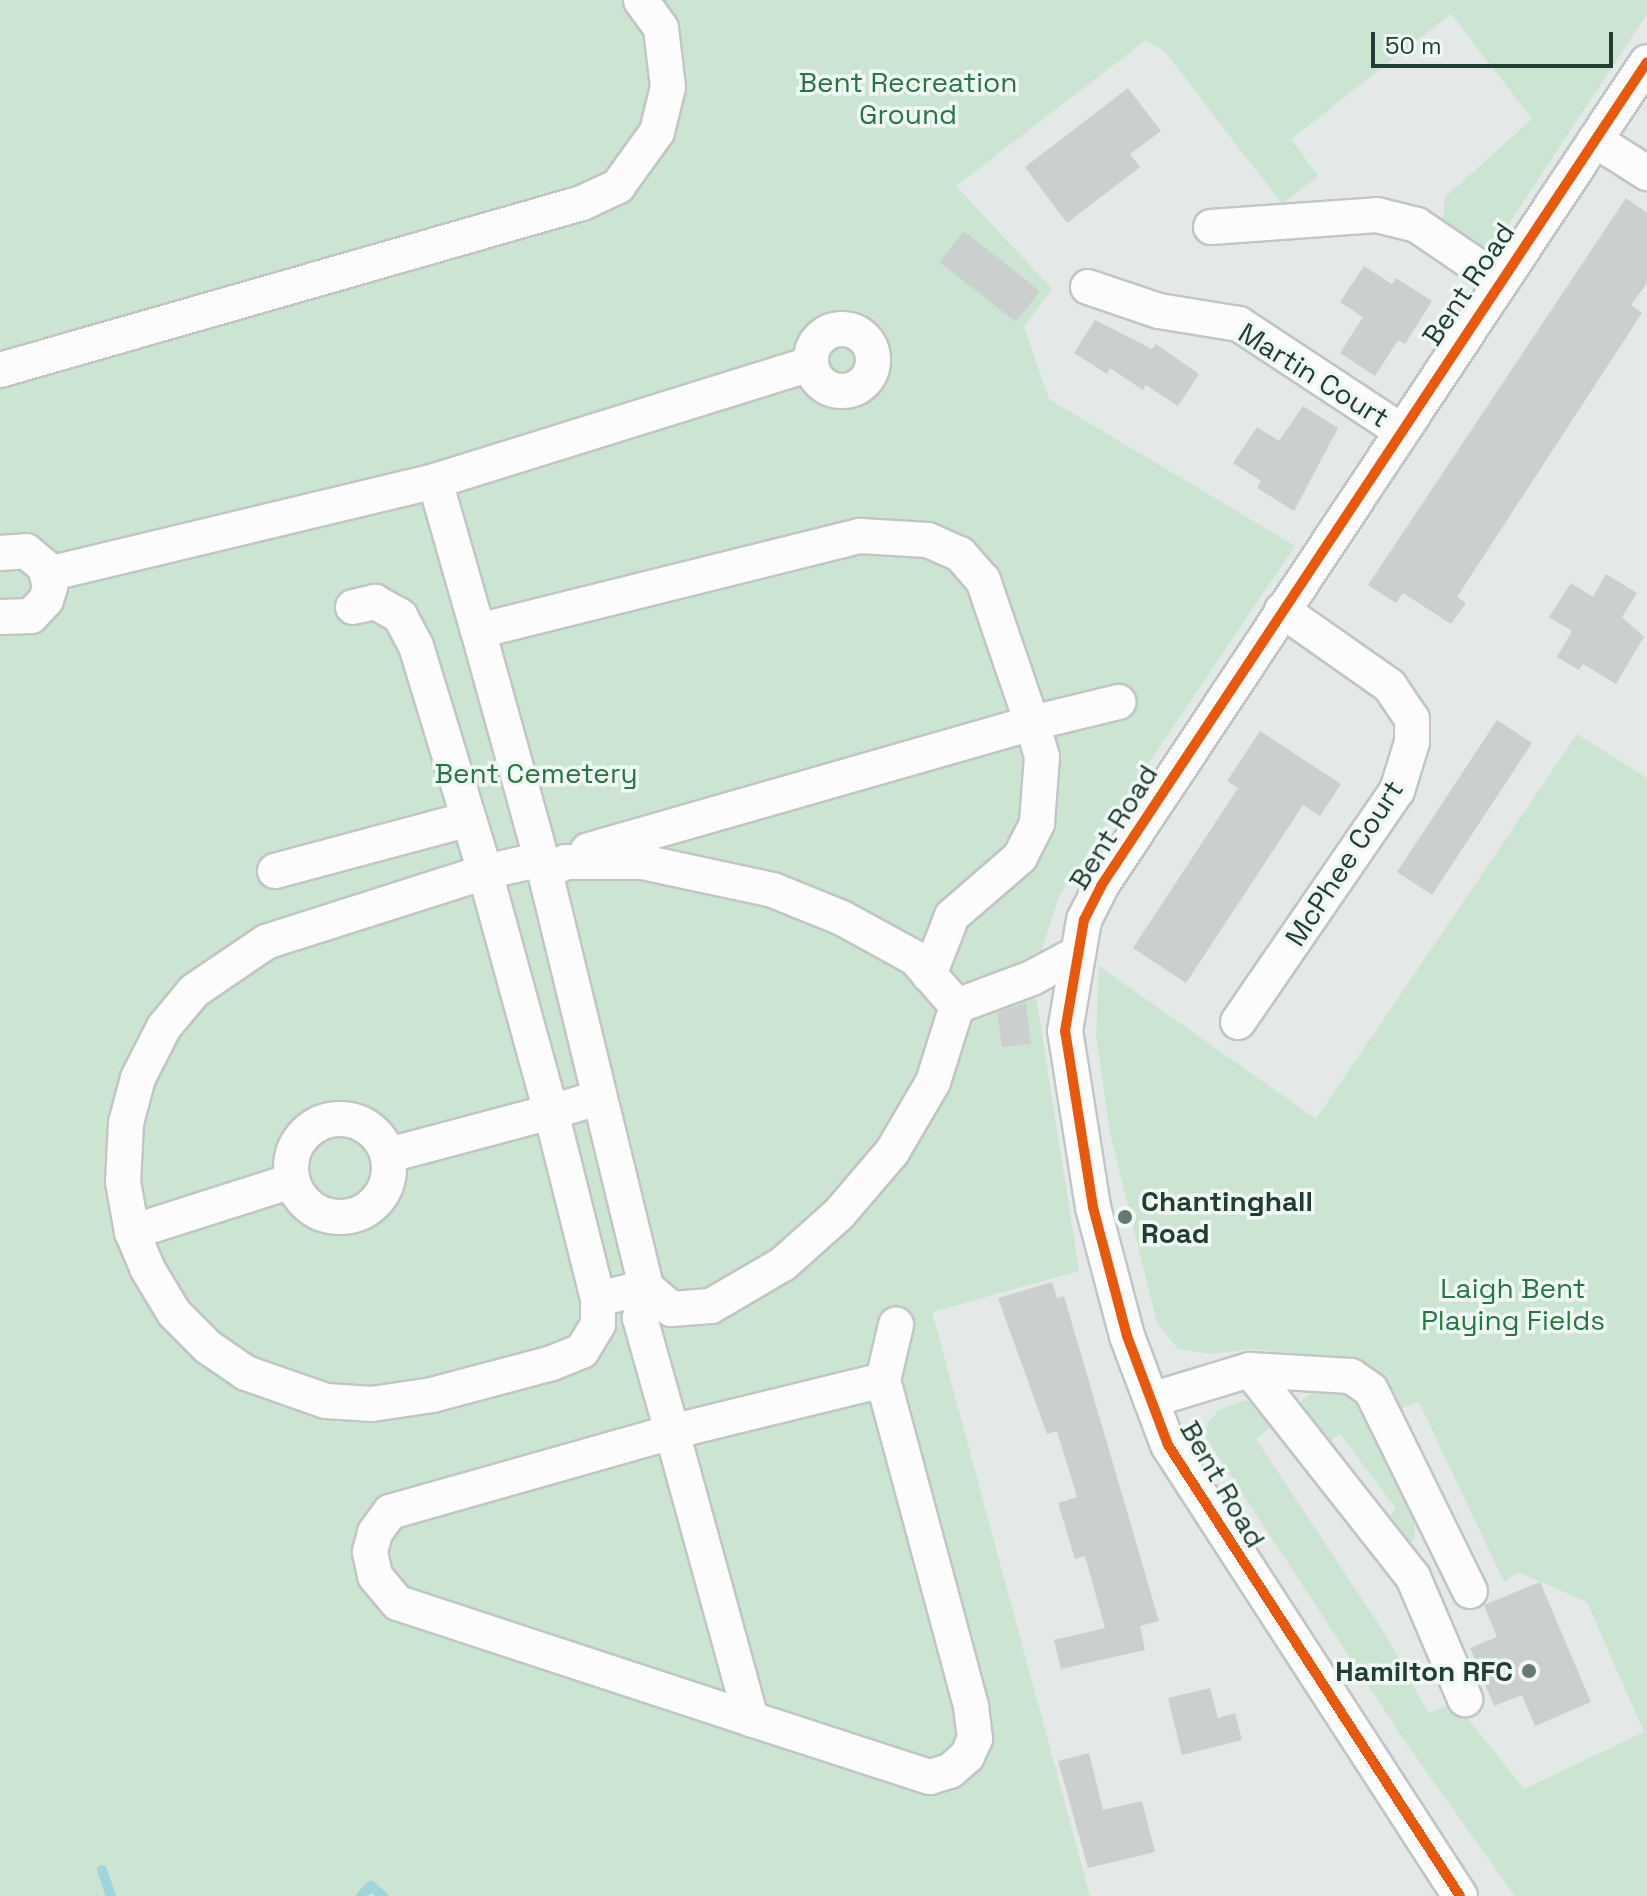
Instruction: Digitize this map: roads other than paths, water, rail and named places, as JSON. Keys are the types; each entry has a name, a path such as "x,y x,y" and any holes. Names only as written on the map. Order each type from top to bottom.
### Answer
{"street":[{"path":"0,370 582,203 618,186 657,132 668,87 661,28 641,0"},
{"name":"Bent Road","path":"1460,1896 1201,1503 1168,1445 1127,1336 1093,1207 1065,1031 1084,920 1101,886 1400,430 1647,62"},
{"path":"1595,140 1647,173"},
{"path":"1211,227 1341,201 1377,215 1403,214 1499,281"},
{"name":"Martin Court","path":"1088,287 1159,311 1239,324 1400,430"},
{"path":"48,574 435,481 810,364"},
{"path":"435,481 551,864 598,1098 646,1287 640,1318 751,1719"},
{"path":"478,631 808,546 895,534 960,554 983,580 1042,757 1037,823 1020,857 952,916 929,975"},
{"path":"0,553 26,551 48,574 46,600 31,616 0,617"},
{"path":"353,607 375,602 400,616 416,646 466,820 485,872 551,1112 598,1299 598,1324 582,1351 552,1363 432,1395 372,1404 326,1401 246,1373 208,1347 174,1313 147,1268 132,1232 123,1182 126,1123 144,1065 164,1027 194,991 266,942 485,872 551,864 642,862 773,890 854,925 915,958 957,1006"},
{"name":"McPhee Court","path":"1238,1022 1397,791 1412,742 1412,719 1390,686 1282,610"},
{"path":"551,864 568,856 1032,723 1118,702"},
{"path":"275,871 466,820"},
{"path":"957,1006 1032,978 1076,954"},
{"path":"646,1287 671,1309 711,1306 783,1264 839,1214 892,1152 933,1082 957,1006"},
{"path":"389,1155 598,1098"},
{"path":"339,1118 360,1122 378,1136 389,1155 389,1177 380,1198 363,1212 342,1218 320,1214 302,1200 292,1181 291,1158 300,1138 317,1124 339,1118"},
{"path":"132,1232 292,1181"},
{"path":"598,1299 646,1287"},
{"path":"883,1380 672,1432 390,1512 375,1533 370,1552 375,1576 398,1603 930,1777 950,1771 967,1756 975,1739 971,1706 883,1380 896,1325"},
{"path":"1151,1400 1250,1370 1351,1376 1371,1390 1470,1591"},
{"path":"1250,1370 1413,1577 1465,1699"}],"waterway":[{"path":"102,1870 111,1896"},
{"path":"361,1896 371,1886 383,1896"}],"place":[{"name":"Chantinghall Road","path":"1125,1217"},
{"name":"Hamilton RFC","path":"1529,1671"}],"park label":[{"name":"Bent Recreation Ground","path":"908,98"},
{"name":"Bent Cemetery","path":"536,773"},
{"name":"Laigh Bent Playing Fields","path":"1513,1304"}]}
